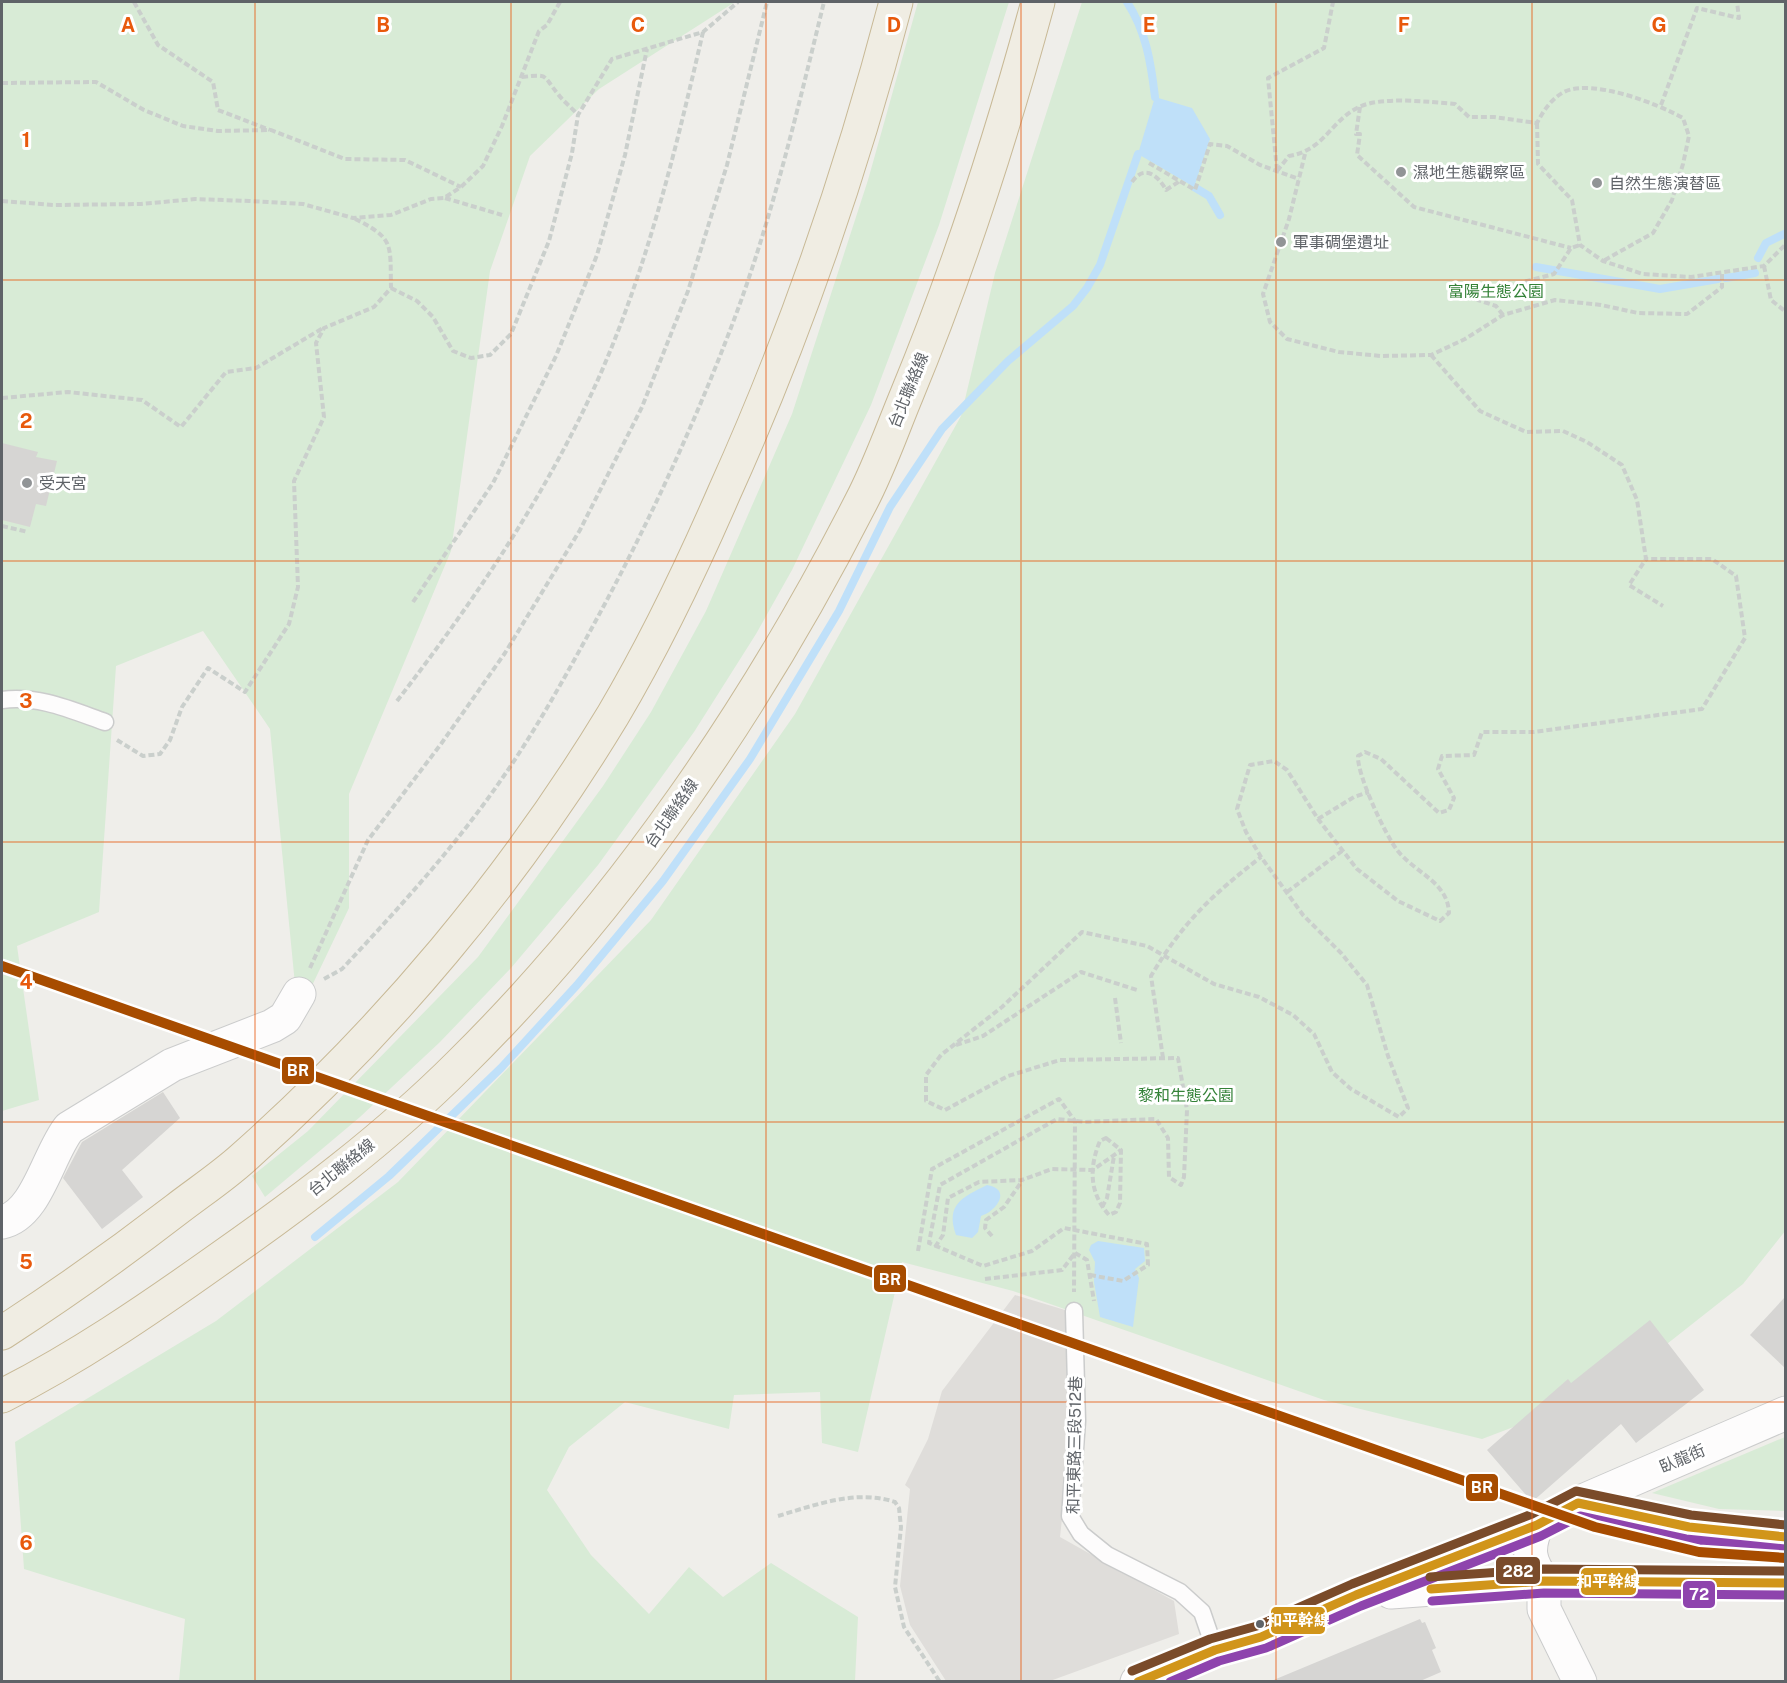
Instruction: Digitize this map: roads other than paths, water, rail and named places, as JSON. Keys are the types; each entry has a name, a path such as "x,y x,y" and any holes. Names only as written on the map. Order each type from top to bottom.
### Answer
{"highway":[{"path":"2,1333 90,1275 239,1162 394,1010 474,913 553,808 614,713 686,579 746,446 795,324 840,196 896,2"},
{"name":"台北聯絡線","path":"2,1396 126,1325 273,1222 347,1165 459,1066 550,968 642,854 704,766 789,634 864,498 919,364 974,218 1010,104 1038,2"}],"main road":[{"path":"2,1222 10,1220 23,1210 33,1197 60,1139 69,1128 172,1065 272,1026 285,1018 299,994"},
{"name":"臥龍街","path":"1158,1678 1215,1650 1261,1636 1356,1595 1537,1525 1578,1503 1785,1413"},
{"path":"1578,1503 1652,1521 1785,1537"},
{"path":"1537,1525 1529,1542 1529,1557 1544,1581 1544,1609 1580,1682"},
{"path":"1356,1595 1544,1581 1785,1583"}],"lane":[{"path":"2,700 17,698 46,701 105,722"},
{"name":"和平東路三段512巷","path":"1074,1311 1077,1421 1070,1516 1082,1534 1107,1556 1180,1592 1202,1612 1215,1650"}],"water":[{"path":"1155,97 1192,108 1210,139 1194,187 1138,154"},
{"path":"987,1185 999,1191 997,1205 981,1216 978,1232 972,1238 956,1235 953,1216 958,1203"},
{"path":"1098,1241 1144,1248 1145,1261 1135,1269 1139,1278 1133,1327 1100,1317 1094,1282 1095,1262 1089,1250 1091,1245"}],"waterway":[{"path":"1127,2 1143,36 1155,97"},
{"path":"315,1237 389,1176 501,1068 577,985 663,881 750,759 839,611 890,507 942,429 1008,361 1073,306 1087,288 1100,265 1138,154"},
{"path":"1194,187 1209,196 1220,215"},
{"path":"1758,258 1766,243 1786,233"},
{"path":"1536,267 1660,289 1718,279"},
{"path":"1726,278 1755,273"}],"place":[{"name":"濕地生態觀察區","path":"1401,172"},
{"name":"自然生態演替區","path":"1597,183"},
{"name":"軍事碉堡遺址","path":"1281,242"},
{"name":"受天宮","path":"27,483"}],"park label":[{"name":"富陽生態公園","path":"1496,291"},
{"name":"黎和生態公園","path":"1186,1095"}]}
